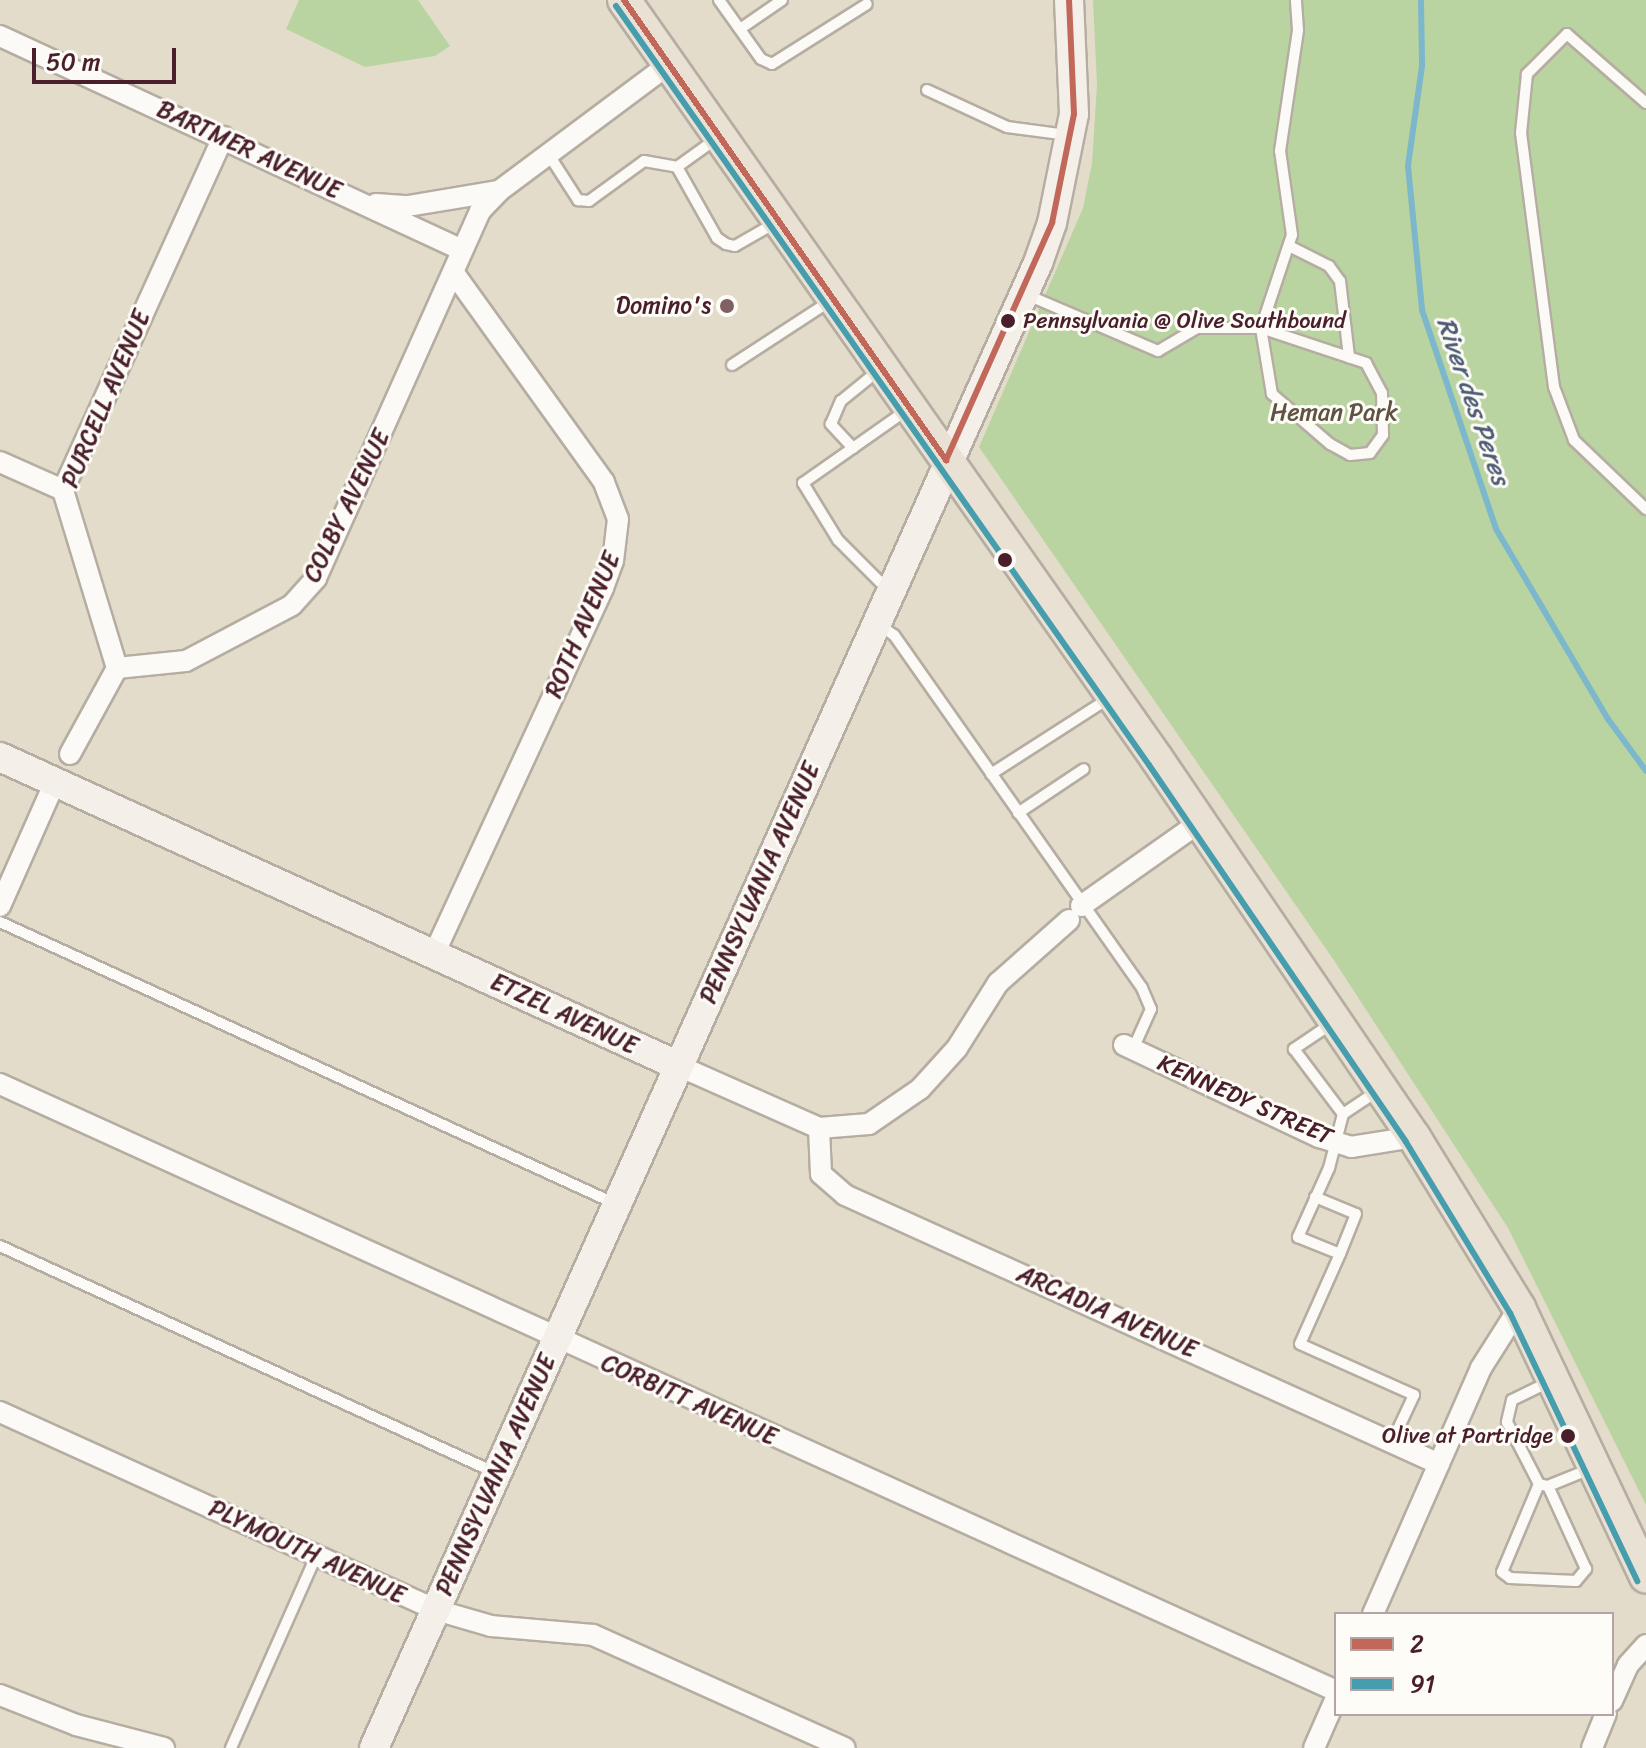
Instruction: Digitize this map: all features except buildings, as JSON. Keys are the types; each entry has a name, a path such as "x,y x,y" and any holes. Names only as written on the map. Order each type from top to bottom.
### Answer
{"main road":[{"path":"633,7 667,66 1113,696 1414,1137 1519,1308 1646,1577"}],"street":[{"name":"PENNSYLVANIA AVENUE","path":"374,1748 1052,223 1070,135 1075,63 1065,2"},
{"name":"BARTMER AVENUE","path":"0,36 462,250"},
{"name":"BARTMER AVENUE","path":"455,275 470,227 499,191 667,66"},
{"name":"PURCELL AVENUE","path":"117,668 63,490 223,137"},
{"name":"BARTMER AVENUE","path":"367,204 408,206 499,191"},
{"name":"COLBY AVENUE","path":"117,668 186,661 292,605 316,578 455,275"},
{"name":"ROTH AVENUE","path":"434,954 603,588 613,561 618,519 604,482 455,275"},
{"path":"0,462 63,490"},
{"path":"70,754 117,668"},
{"name":"ETZEL AVENUE","path":"0,757 819,1128 869,1124 901,1105 957,1048 998,983 1075,913 1200,822"},
{"path":"0,906 55,782"},
{"name":"KENNEDY STREET","path":"1129,1047 1351,1147 1414,1137"},
{"name":"CORBITT AVENUE","path":"0,1084 556,1340 1334,1690"},
{"name":"ARCADIA AVENUE","path":"819,1128 821,1174 845,1195 1439,1464"},
{"path":"1374,1612 1481,1368 1519,1308"},
{"name":"PLYMOUTH AVENUE","path":"0,1412 436,1610 491,1626 593,1635 845,1748"},
{"path":"1614,1696 1628,1665 1646,1645"},
{"path":"0,1695 76,1725 164,1748"},
{"path":"1314,1748 1334,1703"},
{"path":"1592,1748 1605,1716"}],"lane":[{"path":"719,0 761,59 772,64 868,1"},
{"path":"740,29 782,0"},
{"path":"1023,294 1158,351 1197,328 1261,328 1366,363 1382,393 1383,435 1370,453 1350,455 1272,394 1261,328 1292,235 1280,151 1298,30 1296,0"},
{"path":"1646,103 1567,34 1527,74 1521,133 1554,387 1574,440 1646,509"},
{"path":"927,90 1007,127 1070,135"},
{"path":"549,155 578,200 589,201 644,161 677,167 718,138"},
{"path":"677,167 717,238 726,244 735,246 777,222"},
{"path":"1289,246 1329,266 1340,281 1349,357"},
{"path":"732,365 832,300"},
{"path":"853,448 831,424 841,401 881,369"},
{"path":"888,590 838,540 803,483 909,409"},
{"path":"875,622 894,635 1018,813 1075,913 1142,988 1151,1009 1129,1047"},
{"path":"991,774 1113,696"},
{"path":"1018,813 1084,769"},
{"path":"0,922 618,1205"},
{"path":"1336,1021 1294,1049 1343,1114"},
{"path":"1340,1254 1298,1237 1336,1142 1343,1114 1381,1088"},
{"path":"1315,1197 1356,1214 1300,1344 1414,1395 1392,1442"},
{"path":"0,1246 497,1473"},
{"path":"1555,1380 1512,1400 1507,1422 1543,1485 1586,1569 1576,1581 1510,1578 1502,1572 1543,1485 1596,1466"},
{"path":"231,1748 316,1556"}],"green space":[{"path":"299,0 418,0 450,46 435,56 365,67 286,29"},
{"name":"Heman Park","path":"1093,0 1646,0 1646,1505 1508,1228 1335,962 979,447 1083,208 1092,163 1097,85"}],"waterway":[{"name":"River des Peres","path":"1421,0 1422,66 1408,166 1422,310 1496,529 1608,719 1646,771"}],"transit line":[{"name":"2","path":"624,0 946,460"},
{"name":"2","path":"946,460 1052,223 1074,114 1069,0"},
{"name":"91","path":"616,6 1149,765 1406,1142 1510,1313 1637,1581"}],"place":[{"name":"Domino's","path":"727,306"},
{"name":"Pennsylvania @ Olive Southbound","path":"1008,321"},
{"name":"Olive at Partridge","path":"1568,1436"}]}
